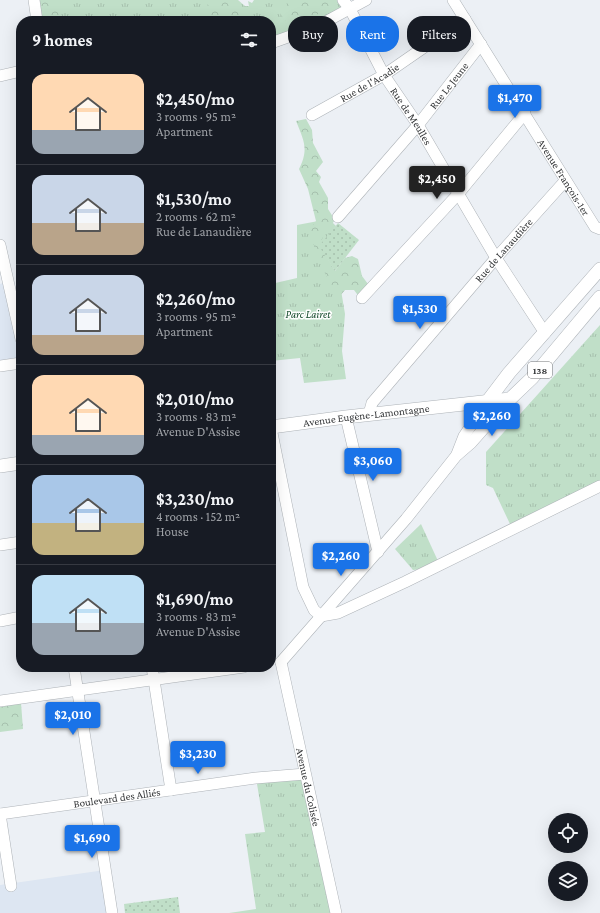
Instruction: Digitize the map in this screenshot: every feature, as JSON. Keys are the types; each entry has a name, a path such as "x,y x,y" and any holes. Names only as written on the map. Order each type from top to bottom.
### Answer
{"main road":[{"name":"138","path":"487,402 509,373 600,269"},
{"name":"138","path":"510,399 532,378 600,297"},
{"name":"Avenue Eugène-Lamontagne","path":"276,426 368,414 510,399"},
{"path":"0,466 16,464"}],"street":[{"path":"34,0 36,16"},
{"name":"Rue de Meulles","path":"342,0 350,9 384,75 418,125 496,258 545,333"},
{"path":"276,41 300,34 366,0"},
{"name":"Avenue François-1er","path":"453,0 463,16"},
{"name":"Avenue François-1er","path":"471,28 525,112 565,181 595,227 600,229"},
{"name":"Rue Le Jeune","path":"338,217 418,125 481,44"},
{"name":"Rue de l'Acadie","path":"312,115 384,75 417,52"},
{"path":"0,76 16,72"},
{"path":"362,298 459,193 525,112"},
{"name":"Rue de Lanaudière","path":"368,414 372,403 496,258 565,181"},
{"path":"0,245 4,283 16,323"},
{"path":"0,366 16,364"},
{"path":"276,662 321,616 378,552 433,487 456,456 471,443 510,399"},
{"path":"456,456 464,436 487,402"},
{"path":"346,417 378,552"},
{"path":"276,452 303,588 314,610 321,616"},
{"path":"321,616 338,613 405,582 600,486"},
{"path":"0,546 16,543"},
{"path":"0,621 16,619"},
{"name":"Avenue du Colisée","path":"276,662 305,774 336,913"},
{"path":"75,672 112,913"},
{"path":"153,672 171,790"},
{"path":"0,701 202,672"},
{"name":"Boulevard des Alliés","path":"0,814 256,778 305,774"},
{"path":"0,814 12,886"}],"shaded area":[{"path":"8,282 16,317 16,364 0,366 0,284"},
{"path":"105,870 112,913 0,913 0,885"}],"green space":[{"path":"34,0 238,0 245,6 249,6 248,1 252,3 254,0 343,0 350,9 334,16 288,16 288,36 276,41 276,16 36,16"},
{"path":"40,0 61,0 59,16 42,16"},
{"path":"209,0 231,0 249,16 204,16"},
{"path":"290,0 329,0 329,8 314,16 288,16 288,21 286,21 279,12"},
{"path":"306,119 312,130 313,143 323,162 316,171 321,177 319,182 328,198 328,209 335,220 323,236 320,246 335,271 345,258 352,256 358,259 362,276 368,284 360,298 354,290 345,290 339,297 326,276 309,232 316,221 308,189 299,169 305,150 296,121"},
{"name":"Parc Lairet","path":"329,219 336,226 320,246 339,278 345,314 342,351 346,379 304,383 300,358 276,360 276,283 297,278 297,225"},
{"path":"338,223 359,240 335,271 319,246"},
{"path":"600,325 600,482 510,524 493,488 486,485 486,452"},
{"path":"421,524 438,561 422,569 413,570 395,549"},
{"path":"21,703 23,729 0,732 0,707"},
{"path":"305,774 338,913 229,913 256,909 245,834 265,832 256,778"},
{"path":"178,897 180,913 125,913 124,904"}]}
